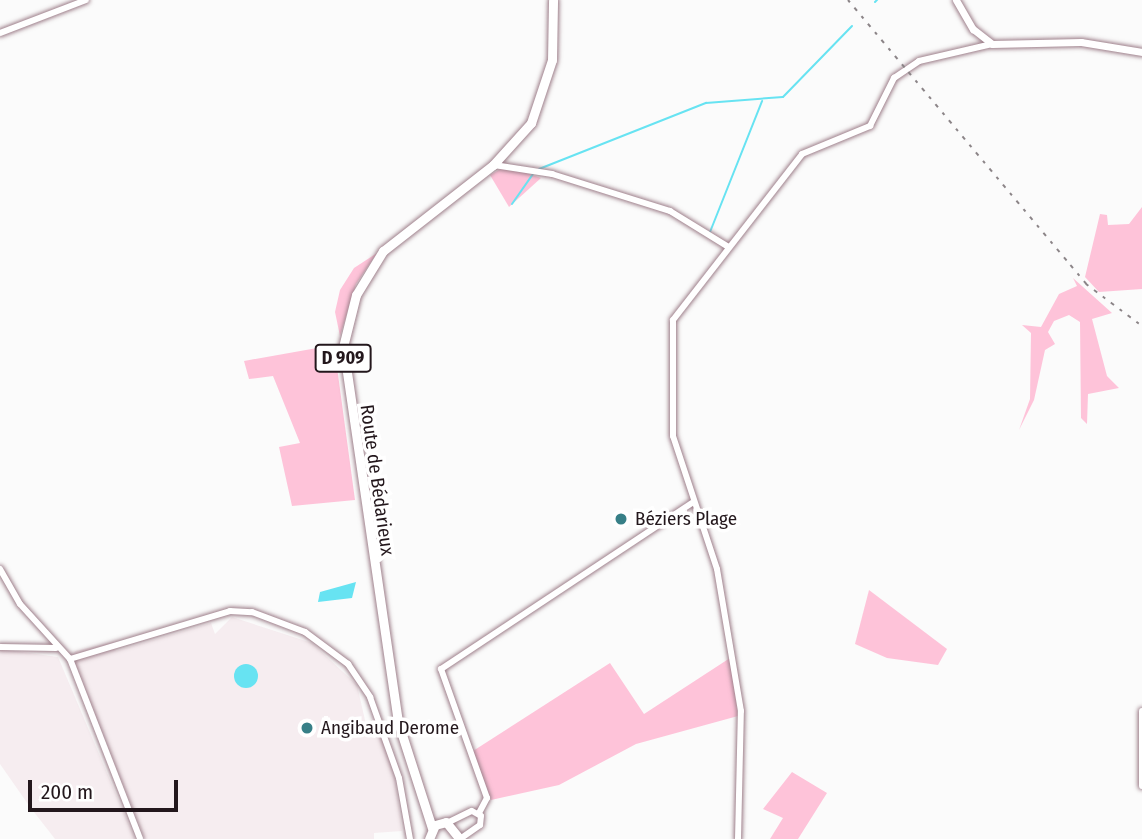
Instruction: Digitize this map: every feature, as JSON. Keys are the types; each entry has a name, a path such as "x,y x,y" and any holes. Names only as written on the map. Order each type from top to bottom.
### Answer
{"main road":[{"name":"Route de Bédarieux","path":"428,835 420,790 398,722 343,346 356,295 383,251 493,166 531,123 545,92 553,0"},
{"name":"Route de Bédarieux","path":"420,790 460,839"},
{"path":"428,835 446,822"}],"street":[{"path":"0,33 86,0"},
{"path":"956,0 973,29 992,44"},
{"path":"738,839 741,712 717,569 692,503 673,436 669,343 679,304 802,154 870,126 904,69 992,44 1080,42 1142,52"},
{"path":"493,166 544,172 670,211 727,246"},
{"path":"460,839 480,825 479,813 487,798 440,669 692,503"},
{"path":"0,569 56,648 70,659 141,839"},
{"path":"70,659 230,611 252,612 305,632 341,657 370,697 400,778 410,839"},
{"path":"0,647 56,648"},
{"path":"1142,711 1142,786"},
{"path":"446,822 479,813"}],"shaded area":[{"path":"506,166 541,178 509,207 490,175"},
{"path":"1142,207 1142,289 1099,292 1085,277 1100,214 1107,215 1108,225 1129,224"},
{"path":"377,253 356,284 340,336 335,312 340,290 354,268"},
{"path":"1073,278 1112,313 1092,319 1107,376 1119,388 1088,394 1087,424 1081,418 1080,322 1069,315 1054,321 1048,332 1055,344 1045,350 1034,400 1019,430 1030,399 1031,333 1022,325 1041,327 1059,294 1077,286"},
{"path":"334,345 355,500 292,506 279,447 300,443 273,376 249,379 244,361"},
{"path":"869,590 947,649 938,665 887,658 855,644"},
{"path":"232,617 312,643 357,685 367,729 379,727 395,778 402,831 374,833 374,839 145,839 72,657 75,651 113,642 116,651 211,623 215,634"},
{"path":"0,649 58,657 135,839 55,839 30,807 0,764"},
{"path":"730,658 738,716 636,744 559,785 491,800 473,751 610,663 644,714"},
{"path":"792,772 827,793 798,839 770,839 783,818 763,809"}],"water":[{"path":"356,582 352,598 318,602 320,592"},
{"path":"246,664 255,667 258,676 255,685 246,688 237,685 234,676 237,667"}],"waterway":[{"path":"539,169 706,103 783,97 852,26"},
{"path":"710,232 762,101"},
{"path":"512,204 533,174"}],"railway":[{"path":"848,0 1086,284 1142,326"}],"place":[{"name":"Béziers Plage","path":"621,519"},
{"name":"Angibaud Derome","path":"307,728"}]}
